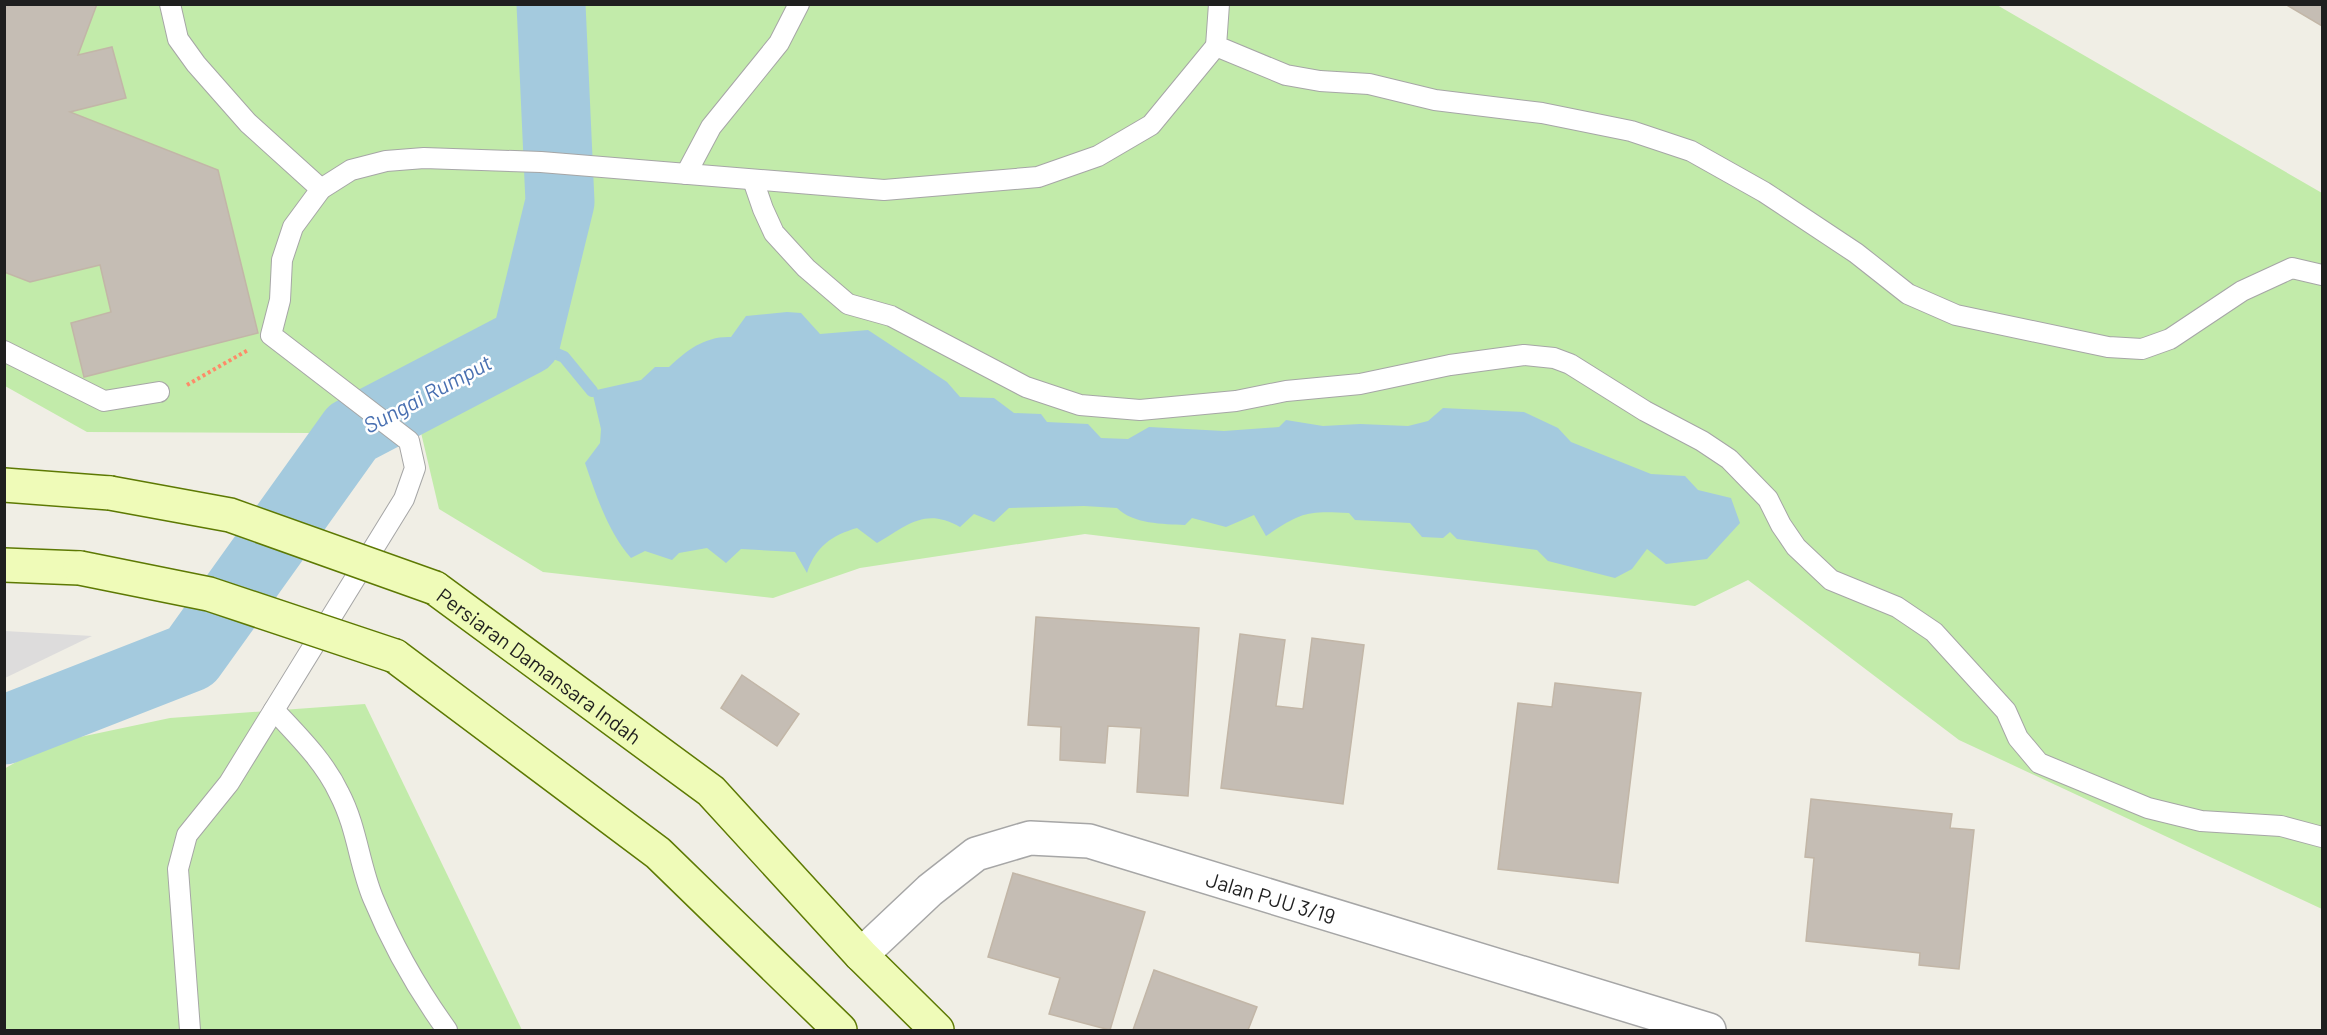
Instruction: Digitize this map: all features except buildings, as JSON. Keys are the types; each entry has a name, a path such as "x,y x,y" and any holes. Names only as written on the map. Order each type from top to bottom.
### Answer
{"main road":[{"name":"Persiaran Damansara Indah","path":"4,486 110,493 230,515 435,588 711,791 861,955 937,1030"},
{"path":"4,565 80,568 209,594 395,656 658,853 840,1030"}],"street":[{"name":"Jalan PJU 3/19","path":"861,955 930,891 976,854 1030,838 1089,841 1709,1030"}],"lane":[{"path":"170,4 178,39 196,64 248,123 321,189"},
{"path":"686,174 711,127 778,42 799,4"},
{"path":"190,1030 178,869 187,835 229,783 404,499 415,468 408,441 271,335 280,300 282,260 292,227 321,189 351,170 386,161 424,158 541,162 884,190 1038,177 1098,156 1151,125 1216,46 1219,4"},
{"path":"1216,46 1286,75 1320,81 1369,84 1435,100 1542,113 1631,131 1691,151 1764,192 1856,253 1908,294 1956,315 2108,347 2142,349 2170,339 2242,291 2292,268 2322,275"},
{"path":"753,180 774,233 806,268 848,304 891,316 1026,387 1080,405 1140,410 1236,401 1286,391 1360,384 1450,365 1524,355 1554,358 1570,364 1645,411 1729,459 1768,499 1781,525 1796,547 1831,580 1880,599 1934,632 2006,711 2018,738 2039,763 2148,808 2201,821 2281,826 2322,837"},
{"path":"4,351 104,401 159,392"},
{"path":"274,710 313,752 339,792 357,836 373,896 430,1008 447,1030"}],"path":[{"path":"159,392 189,385 227,364 271,335"}],"shaded area":[{"path":"5,631 92,636 5,678"}],"green space":[{"path":"5,5 1997,5 2322,193 2322,909 1959,740 1748,580 1695,606 1085,534 860,568 773,598 543,572 439,509 418,420 311,433 87,432 5,386"},
{"path":"365,704 522,1030 5,1030 4,769 47,744 170,718"}],"water":[{"path":"801,313 820,334 868,330 947,382 960,397 994,398 1014,413 1041,414 1047,422 1088,424 1101,438 1128,439 1149,427 1224,431 1279,427 1286,420 1323,426 1360,424 1408,426 1428,421 1443,408 1524,412 1558,428 1571,442 1651,474 1685,476 1698,490 1731,498 1740,523 1707,559 1666,564 1647,549 1632,569 1615,578 1548,561 1537,550 1457,539 1450,532 1443,538 1422,537 1410,523 1355,520 1349,513 1323,512 1305,515 1288,522 1266,536 1254,515 1226,527 1192,518 1185,525 1140,520 1117,508 1084,506 1009,508 994,522 974,514 960,527 948,521 927,519 908,525 877,543 857,528 840,534 826,543 815,556 807,573 795,552 741,549 726,563 707,548 679,553 672,560 645,551 631,558 609,525 585,463 600,443 601,429 592,391 641,380 655,367 669,367 697,345 713,339 731,337 746,316"}],"waterway":[{"name":"Sungai Rumput","path":"4,730 191,657 352,432 526,341 560,202 551,4"},
{"path":"526,341 564,357 592,391"}]}
